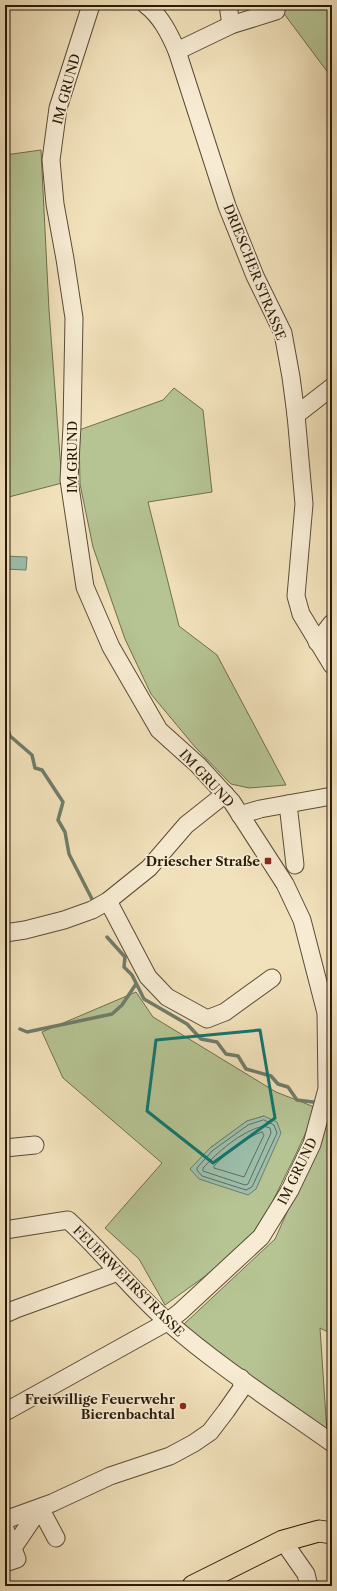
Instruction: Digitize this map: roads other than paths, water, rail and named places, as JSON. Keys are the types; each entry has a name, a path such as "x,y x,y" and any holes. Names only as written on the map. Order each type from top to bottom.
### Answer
{"main road":[{"path":"193,1586 283,1542 319,1531 332,1533"}],"street":[{"name":"IM GRUND","path":"5,1412 167,1322 180,1312 261,1237 290,1190 312,1144 327,1089 330,1072 326,1013 302,920 285,884 225,794 198,765 159,730 110,647 85,587 69,480 72,426 74,318 55,204 51,160 58,108 91,5"},
{"name":"DRIESCHER STRASSE","path":"146,5 152,9 168,31 177,51 227,206 255,276 283,334 291,376 296,415 304,504 296,596 300,614 332,665"},
{"path":"228,5 231,25"},
{"path":"177,51 231,25 276,11"},
{"path":"296,415 332,387"},
{"path":"317,642 332,623"},
{"path":"5,932 25,930 64,920 92,910 108,901 149,868 186,825 225,794"},
{"path":"240,815 260,809 332,796"},
{"path":"288,804 295,865"},
{"path":"108,901 148,977 167,997 207,1019 225,1012 272,978"},
{"path":"5,1148 35,1145"},
{"name":"FEUERWEHRSTRASSE","path":"5,1230 68,1220 88,1238 118,1272 167,1322 215,1361 332,1443"},
{"path":"5,1314 118,1272"},
{"path":"5,1520 40,1508 110,1476 170,1456 194,1442 210,1432 226,1411 242,1388 241,1378"},
{"path":"40,1508 56,1538"},
{"path":"13,1548 40,1508"},
{"path":"5,1529 17,1558 5,1563"},
{"path":"283,1542 306,1574 309,1586"}],"water":[{"path":"5,556 27,557 26,570 5,569"},
{"path":"264,1116 277,1122 281,1133 256,1189 248,1195 199,1179 190,1169 210,1148 247,1121"}],"waterway":[{"path":"5,720 10,736 32,755 35,768 42,770 63,802 58,820 65,832 69,854 92,899"},
{"path":"107,937 125,957 124,967 132,975 144,999 187,1024 201,1039 217,1042 226,1054 238,1056 246,1069 271,1076 278,1084 288,1087 297,1100 313,1102"},
{"path":"20,1029 27,1032 112,1014 122,1005 136,984"}],"place":[{"name":"Driescher Straße","path":"268,861"},
{"name":"Freiwillige Feuerwehr Bierenbachtal","path":"183,1406"}]}
